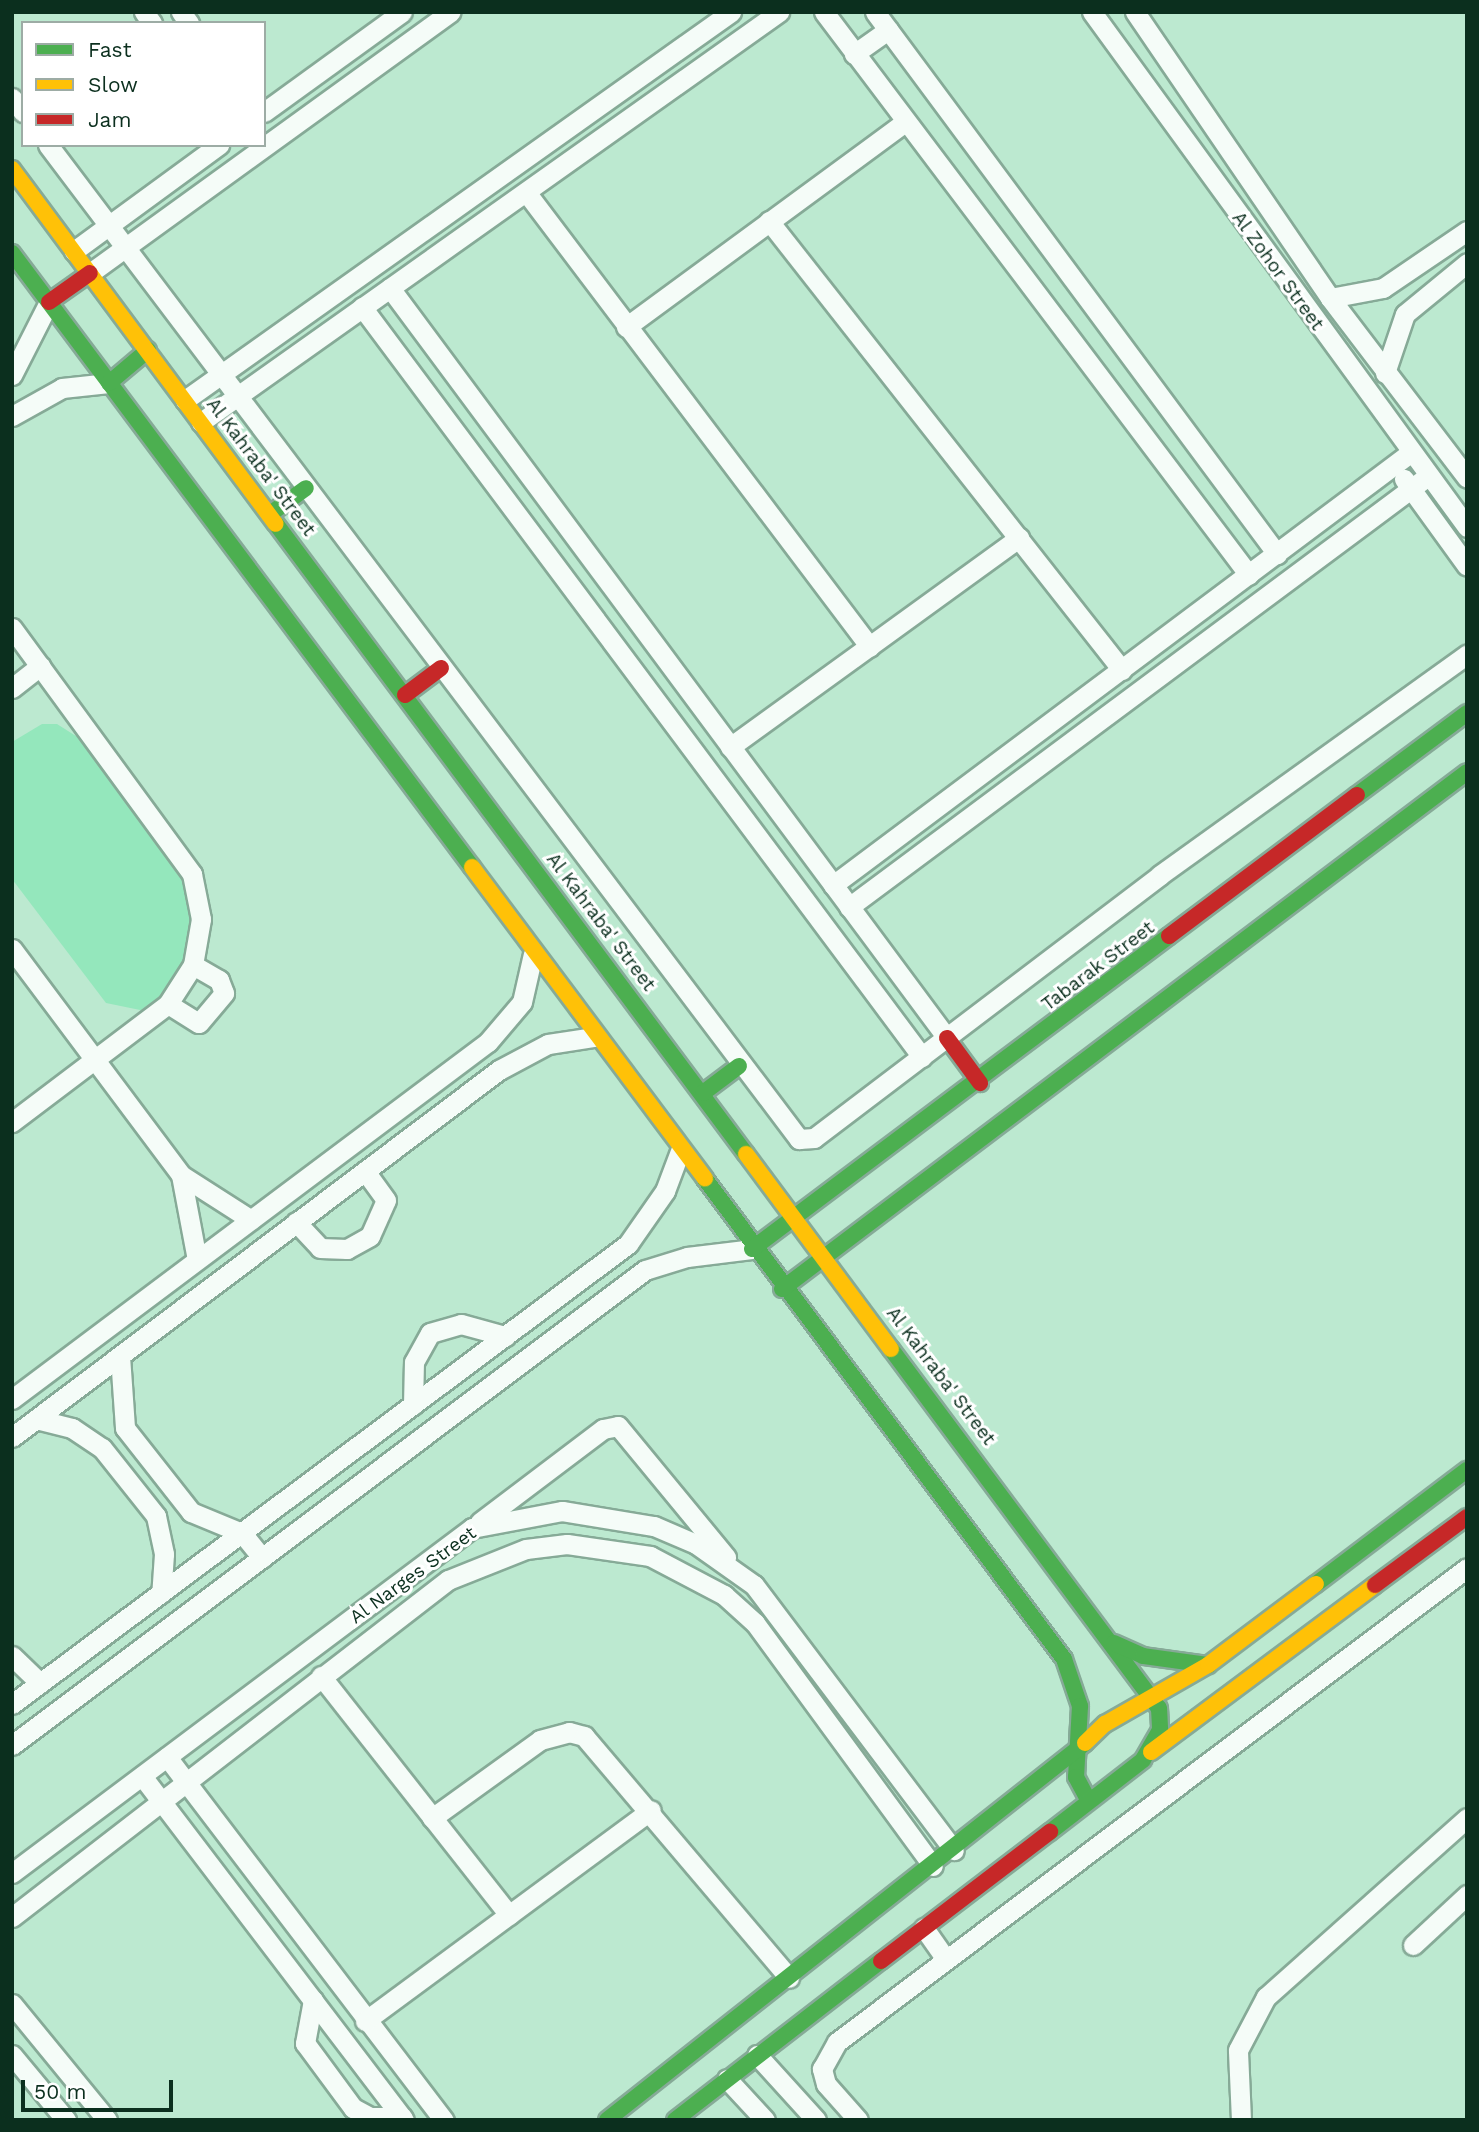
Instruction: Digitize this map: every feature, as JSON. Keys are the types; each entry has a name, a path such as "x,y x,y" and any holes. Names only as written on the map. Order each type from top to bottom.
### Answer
{"street":[{"path":"266,111 402,12"},
{"path":"266,146 450,12"},
{"path":"185,400 731,12"},
{"path":"201,422 779,12"},
{"path":"824,12 1249,575"},
{"path":"875,12 1277,554"},
{"name":"Al Zohor Street","path":"1093,12 1410,453 1467,527"},
{"name":"Al Zohor Street","path":"1135,12 1330,298 1467,478"},
{"path":"854,54 888,30"},
{"path":"626,327 905,122"},
{"path":"49,147 792,1136 809,1140 1467,654"},
{"path":"74,251 216,147"},
{"path":"12,374 49,302 264,147"},
{"name":"Al Kahraba' Street","path":"12,169 1155,1700"},
{"path":"526,192 870,647"},
{"path":"768,221 1122,670"},
{"path":"428,228 443,250"},
{"path":"1330,298 1382,288 1467,231"},
{"path":"12,253 752,1249 1064,1660 1080,1706 1076,1777 1089,1801"},
{"path":"1385,373 1405,314 1467,263"},
{"path":"390,288 980,1083"},
{"path":"362,307 922,1057"},
{"path":"12,416 62,387 109,383 148,350"},
{"path":"833,885 1410,453"},
{"path":"1394,466 1467,566"},
{"path":"849,907 1428,476"},
{"path":"270,514 306,488"},
{"path":"730,747 1018,538"},
{"path":"555,567 582,547"},
{"path":"1193,617 1208,640"},
{"path":"12,628 192,874 201,919 193,965 168,1004 12,1122"},
{"path":"12,688 40,666"},
{"path":"405,695 441,668"},
{"name":"Tabarak Street","path":"752,1249 980,1083 1467,713"},
{"path":"1408,757 1439,792"},
{"path":"782,1289 1467,772"},
{"path":"12,949 181,1175 251,1220"},
{"path":"12,1399 488,1042 522,1002 533,954"},
{"path":"168,1004 199,1024 224,993 219,980 193,965"},
{"path":"12,1437 296,1222 523,1056 574,1036 594,1037"},
{"path":"703,1093 740,1066"},
{"path":"12,1704 628,1244 655,1210 680,1151"},
{"path":"296,1222 320,1248 347,1249 370,1236 386,1200 365,1171"},
{"path":"181,1175 197,1260"},
{"path":"12,1745 645,1270 687,1257 752,1249"},
{"path":"413,1405 414,1362 430,1333 461,1324 505,1336"},
{"path":"120,1356 125,1428 191,1512 242,1533 262,1558"},
{"path":"36,1419 72,1428 102,1448 156,1516 164,1554 161,1592"},
{"path":"472,1528 603,1429 618,1426 735,1569"},
{"path":"607,2120 954,1850 1121,1714 1155,1700 1208,1665 1467,1470"},
{"name":"Al Narges Street","path":"12,1873 472,1528 551,1513 609,1514 696,1544 735,1569 772,1604 954,1850"},
{"path":"675,2120 1151,1752 1467,1517"},
{"name":"Al Narges Street","path":"12,1917 161,1798 448,1580 486,1562 568,1544 650,1556 724,1595 755,1623 933,1866"},
{"path":"858,2120 826,2084 826,2054 946,1959 1467,1568"},
{"path":"1114,1643 1143,1656 1208,1665"},
{"path":"12,1656 40,1683"},
{"path":"321,1676 509,1915"},
{"path":"1151,1752 1160,1730 1155,1700"},
{"path":"432,1818 540,1740 569,1732 597,1745 789,1978"},
{"path":"167,1757 365,2021 444,2120"},
{"path":"142,1776 403,2118"},
{"path":"365,2021 651,1810"},
{"path":"1241,2120 1238,2050 1266,1997 1467,1818"},
{"path":"1413,1945 1467,1895"},
{"path":"924,1928 946,1959"},
{"path":"313,2000 305,2043 354,2108 370,2117 403,2118"},
{"path":"12,2004 107,2120"},
{"path":"757,2054 817,2120"},
{"path":"12,2055 66,2120"},
{"path":"727,2079 765,2120"}],"green space":[{"path":"42,724 57,724 79,738 190,890 197,915 187,956 158,1004 145,1011 106,1003 12,879 12,742"}],"traffic: fast":[{"path":"12,253 472,867"},
{"path":"109,383 148,350"},
{"path":"270,514 306,488"},
{"path":"276,524 746,1154"},
{"path":"1357,795 1467,713"},
{"path":"782,1289 1467,772"},
{"path":"752,1249 1169,936"},
{"path":"703,1093 739,1066"},
{"path":"705,1179 1064,1659 1080,1706 1076,1777 1089,1801"},
{"path":"891,1349 1159,1708 1160,1730 1143,1760 1050,1832"},
{"path":"1316,1584 1467,1470"},
{"path":"1114,1643 1143,1656 1208,1665"},
{"path":"607,2120 1085,1743"},
{"path":"675,2120 881,1961"}],"traffic: slow":[{"path":"12,169 276,524"},
{"path":"472,867 705,1179"},
{"path":"746,1154 891,1349"},
{"path":"1085,1743 1105,1724 1208,1665 1316,1584"},
{"path":"1151,1752 1375,1585"}],"traffic: jam":[{"path":"49,302 90,273"},
{"path":"405,695 441,668"},
{"path":"1169,936 1357,795"},
{"path":"947,1038 980,1083"},
{"path":"1375,1585 1467,1517"},
{"path":"881,1961 1050,1832"}]}
